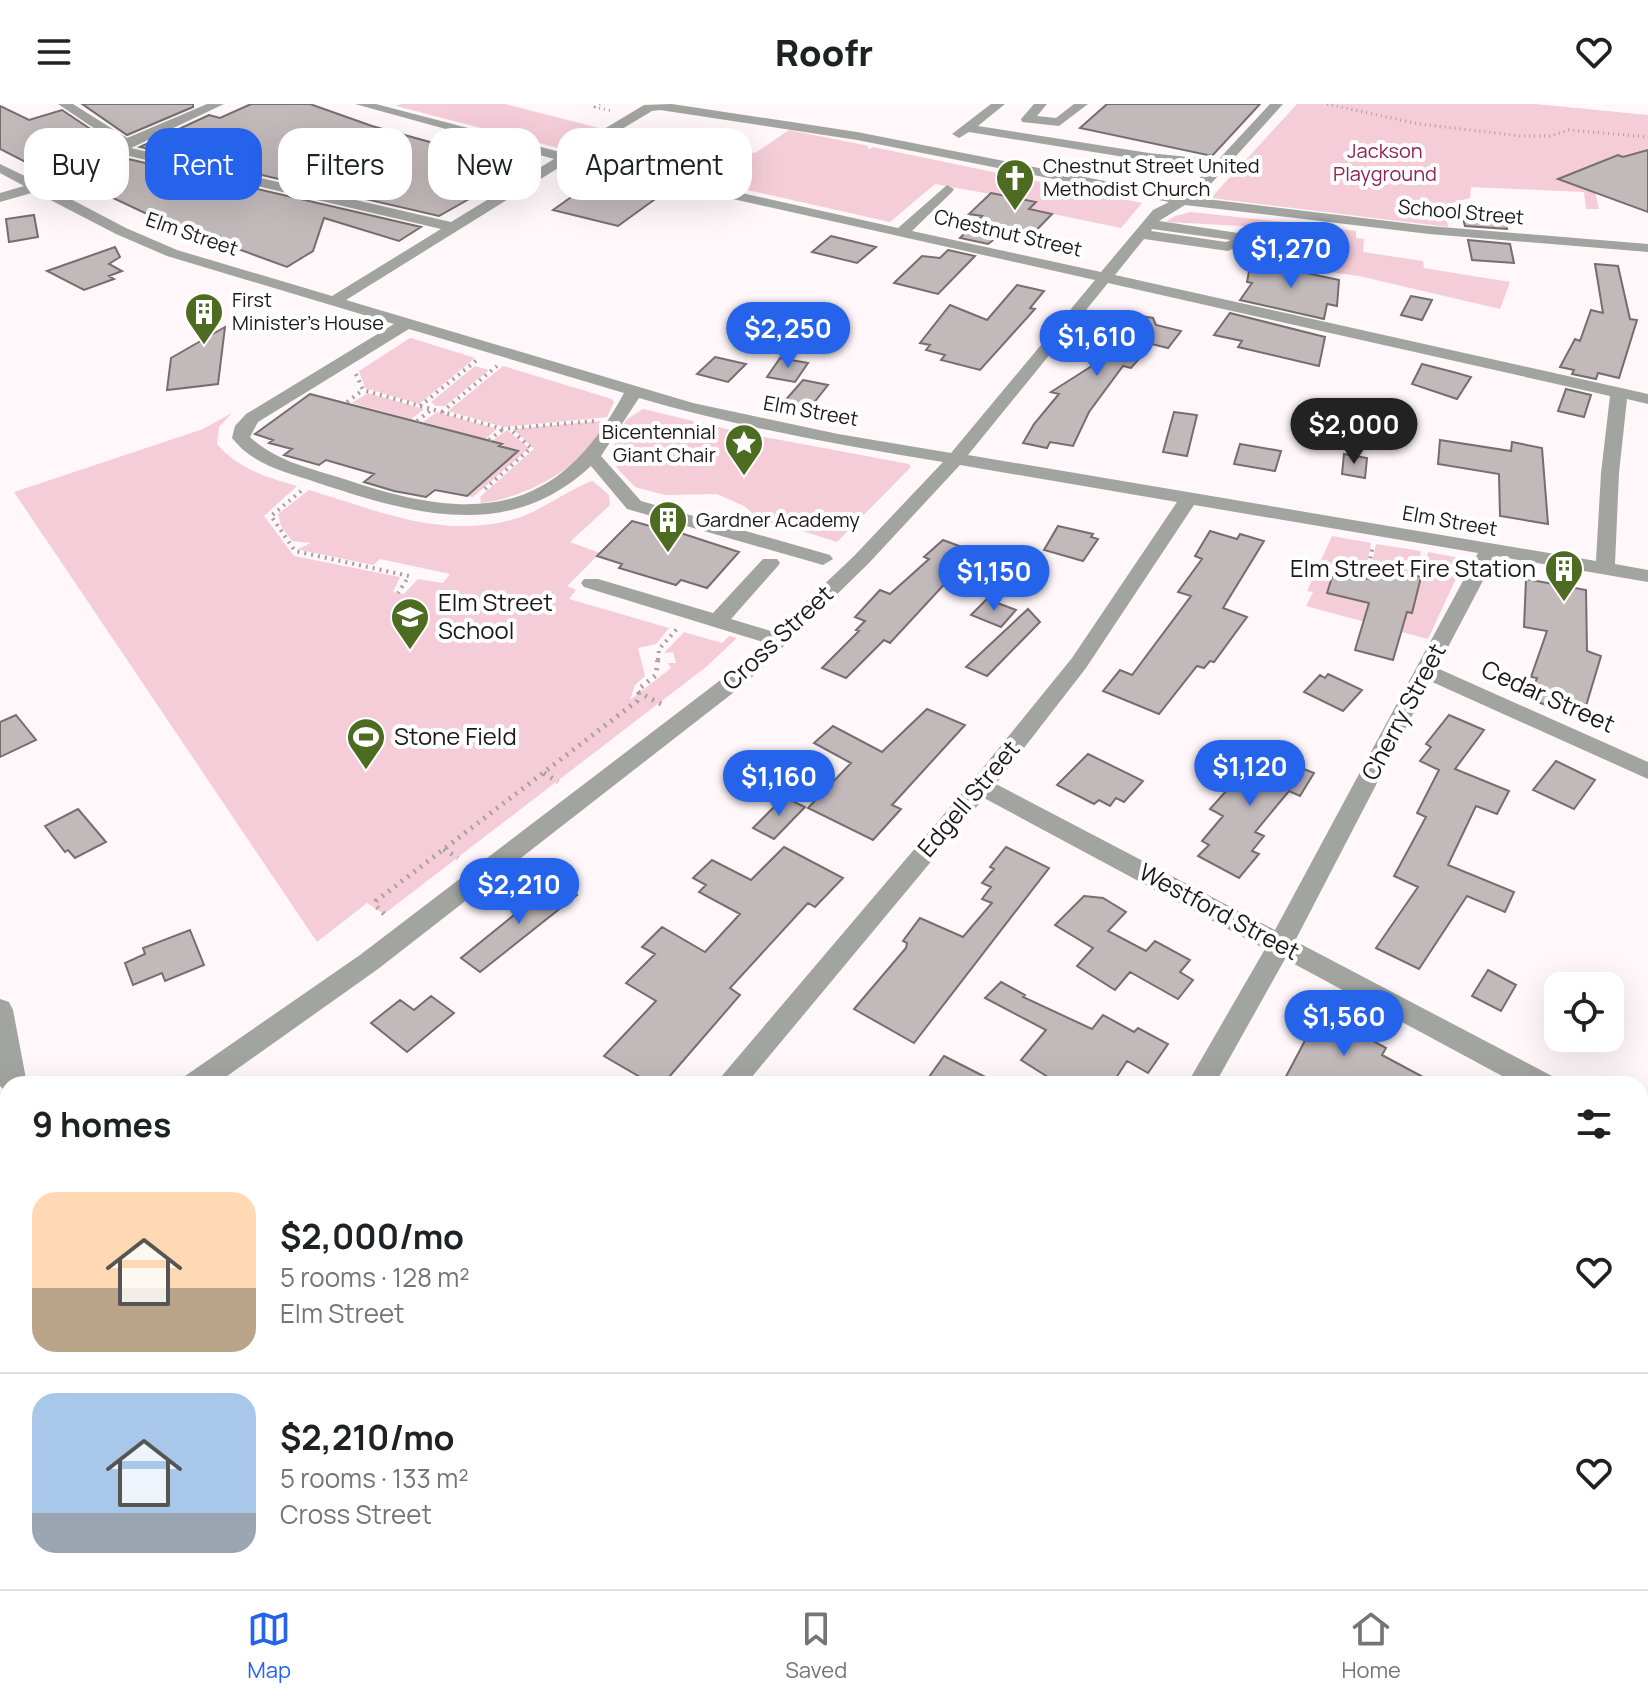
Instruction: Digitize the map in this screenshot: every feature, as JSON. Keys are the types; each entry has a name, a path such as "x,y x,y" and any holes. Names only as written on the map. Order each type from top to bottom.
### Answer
{"street":[{"path":"64,104 102,128"},
{"path":"129,143 218,104"},
{"name":"Chestnut Street","path":"361,104 557,155"},
{"path":"939,148 999,104"},
{"path":"1041,104 1027,119 1059,122 1082,104"},
{"name":"Cross Street","path":"206,1076 369,962 488,872 727,687 779,640 957,459 1158,213 1193,195 1277,104"},
{"name":"School Street","path":"624,107 798,127 939,148 1182,200 1429,230 1648,248"},
{"path":"617,128 649,109"},
{"path":"966,128 1167,160 1184,162 1196,159 1221,165"},
{"path":"129,152 453,227"},
{"path":"334,301 557,164"},
{"name":"Elm Street","path":"0,168 24,181"},
{"path":"0,189 24,185"},
{"path":"0,198 24,187"},
{"path":"902,232 947,189"},
{"name":"Chestnut Street","path":"752,199 1648,399"},
{"name":"Elm Street","path":"61,200 161,249 634,391 755,423 1648,576"},
{"path":"1144,229 1238,237 1240,242 1228,247 1144,229"},
{"path":"406,324 263,410 244,426 241,438 258,454 277,464 428,509 476,511 513,502 571,474 592,456 634,391"},
{"path":"1605,569 1610,473 1619,393"},
{"path":"592,456 634,505 823,559"},
{"name":"Edgell Street","path":"736,1076 981,786 1102,633 1188,499"},
{"name":"Cherry Street","path":"1206,1076 1280,945 1489,550"},
{"path":"717,621 770,563"},
{"path":"591,583 779,640"},
{"name":"Cedar Street","path":"1426,671 1648,771"},
{"name":"Westford Street","path":"981,786 1527,1076"},
{"path":"0,1010 12,1076"}],"path":[{"path":"1327,104 1419,124 1521,136 1550,136 1569,130 1589,130 1648,137"},
{"path":"948,236 975,210"},
{"path":"953,219 963,221"},
{"path":"1254,253 1293,258"},
{"path":"420,406 481,357"},
{"path":"442,412 501,363"},
{"path":"356,373 363,390"},
{"path":"363,390 503,429 617,419"},
{"path":"347,402 363,390"},
{"path":"417,421 431,409"},
{"path":"476,511 476,496 531,448 510,428"},
{"path":"489,440 503,429"},
{"path":"321,477 273,512 274,523 299,554 409,576 398,593"},
{"path":"1374,542 1367,577 1374,578"},
{"path":"384,914 374,904 376,901 630,708 637,701 638,692 656,675 659,649 691,613"},
{"path":"638,692 661,704"},
{"path":"544,773 558,782"},
{"path":"444,849 458,858"}],"green space":[{"path":"505,104 599,128 557,128 557,148 541,144 541,128 481,128 396,106"},
{"name":"Jackson Playground","path":"1297,104 1535,104 1648,115 1648,151 1623,157 1618,155 1559,179 1595,191 1599,209 1586,209 1584,192 1471,187 1470,198 1444,205 1448,227 1211,198"},
{"path":"789,130 1142,203 1121,228 1029,209 1035,202 935,184 890,222 752,191 752,152"},
{"path":"1191,212 1322,226 1321,233 1329,236 1318,235 1314,241 1290,238 1291,226 1264,223 1262,227 1166,222"},
{"path":"1325,227 1356,231 1356,238 1364,239 1363,252 1423,261 1424,268 1510,282 1500,309 1359,276 1253,261 1254,255 1340,269 1341,257 1310,253 1314,243 1341,246 1340,234 1325,232"},
{"path":"410,338 475,358 419,404 365,388 359,371"},
{"path":"475,366 489,370 445,406 436,406 431,402"},
{"path":"503,366 614,402 607,417 504,427 448,411"},
{"path":"368,393 424,409 411,419 352,403"},
{"path":"643,409 743,433 909,464 911,467 837,542 764,522 744,506 717,494 665,495 635,487 617,468 612,449 626,420"},
{"path":"437,412 497,429 485,439 423,422"},
{"path":"232,413 219,427 217,444 243,466 297,486 264,516 294,556 400,577 393,592 404,594 418,579 443,583 450,574 380,559 373,565 298,549 311,543 292,541 281,526 278,514 309,490 414,521 440,525 494,524 529,514 593,481 609,495 610,505 570,542 600,553 567,586 576,590 569,599 669,628 656,644 638,648 645,676 635,685 630,700 671,668 668,663 676,663 673,652 664,653 684,632 722,643 729,636 737,638 706,667 384,914 367,903 317,942 14,492 203,429"},
{"path":"605,423 596,439 569,466 535,487 481,503 480,497 534,449 513,429"},
{"path":"507,430 529,448 473,497 467,496 517,452 492,441"},
{"path":"1332,536 1371,543 1364,578 1412,613 1420,581 1431,579 1424,569 1428,552 1465,559 1428,639 1306,606 1313,592 1307,591"},
{"path":"1376,544 1421,551 1416,576 1378,567 1374,576 1369,575"}],"building":[{"path":"82,104 193,104 193,107 129,134 129,128 117,128"},
{"path":"251,104 310,104 379,128 278,128 278,179 262,175 262,128 181,128 209,115 220,118"},
{"path":"1107,104 1260,104 1212,156 1080,128"},
{"path":"0,106 29,120 62,110 89,128 24,128 24,161 0,149"},
{"path":"412,137 428,141 428,200 467,200 439,216 370,200 412,200"},
{"path":"1648,150 1648,212 1558,179 1618,155 1623,157"},
{"path":"129,159 145,163 145,200 262,200 262,190 278,194 278,200 305,200 421,227 399,241 324,218 313,251 287,267 162,221 117,200 129,200"},
{"name":"Chestnut Street United Methodist Church","path":"991,193 1036,202 1029,209 1052,214 1026,241 1000,235 988,244 960,238 982,216 969,214"},
{"path":"567,200 654,200 618,226 553,210"},
{"path":"1461,210 1504,213 1507,229 1465,226"},
{"path":"34,215 38,237 9,242 6,219"},
{"path":"831,236 876,247 857,263 812,252"},
{"path":"1468,240 1510,244 1514,263 1472,260"},
{"path":"115,247 120,257 109,264 122,271 109,276 114,279 84,290 47,271"},
{"path":"948,250 975,256 938,294 894,283 922,256 940,258"},
{"path":"1251,261 1339,280 1337,306 1327,304 1324,319 1240,300 1252,283 1247,282"},
{"path":"1595,264 1618,266 1630,319 1637,320 1619,378 1598,373 1596,379 1572,374 1574,370 1560,367 1575,339 1580,341 1591,310 1603,313"},
{"path":"1017,285 1044,291 1030,308 1035,309 980,370 941,360 945,355 926,350 930,345 920,343 950,305 987,320"},
{"path":"1411,296 1432,300 1422,320 1401,315"},
{"path":"1122,313 1153,318 1156,325 1181,331 1168,348 1152,344 1131,368 1123,366 1089,412 1073,446 1050,442 1047,448 1023,443 1059,394 1051,392 1098,362 1084,359"},
{"path":"1230,313 1325,337 1319,366 1238,347 1242,341 1214,335"},
{"path":"225,327 218,384 167,390 171,358"},
{"path":"715,357 746,364 728,382 697,374"},
{"path":"780,358 808,363 795,382 767,377"},
{"path":"1422,364 1471,377 1457,399 1412,384"},
{"path":"803,380 828,385 809,409 783,403"},
{"path":"1566,389 1591,395 1584,417 1558,411"},
{"path":"310,394 502,444 499,446 518,451 467,496 435,490 426,497 394,491 364,482 374,474 326,460 319,465 284,455 292,449 269,443 273,440 255,434"},
{"path":"1174,412 1197,415 1187,456 1163,452"},
{"path":"1440,440 1511,451 1512,442 1542,448 1548,524 1500,516 1499,474 1438,464"},
{"path":"1240,444 1281,451 1275,471 1234,464"},
{"path":"1344,454 1367,458 1365,478 1342,474"},
{"name":"Gardner Academy","path":"632,521 659,526 739,552 707,588 681,580 676,585 619,568 622,564 597,556"},
{"path":"1058,526 1093,534 1091,537 1098,539 1083,561 1044,550"},
{"path":"1210,531 1237,539 1240,534 1264,541 1223,608 1247,617 1214,662 1210,661 1204,668 1197,666 1159,714 1103,691 1120,670 1132,675 1191,596 1178,592 1202,559 1195,556"},
{"path":"943,540 967,549 957,559 965,562 890,643 884,640 846,678 822,668 859,631 856,630 865,621 855,617 880,590 890,594 929,559 924,557"},
{"path":"1377,567 1421,577 1412,613 1407,612 1393,660 1355,650 1369,603 1327,593 1334,571 1373,580"},
{"path":"1526,579 1586,590 1587,651 1601,656 1583,716 1537,702 1540,694 1532,691 1537,678 1531,677 1547,631 1524,627"},
{"path":"987,599 1016,610 1001,627 971,615"},
{"path":"1028,609 1040,622 987,676 966,667"},
{"path":"1328,674 1362,690 1343,711 1304,692 1320,675 1325,678"},
{"path":"927,709 965,725 892,805 901,809 873,840 808,808 851,763 814,743 833,726 882,752"},
{"path":"16,715 36,740 0,757 0,722"},
{"path":"1449,715 1484,730 1455,769 1509,791 1497,814 1476,806 1448,865 1514,892 1505,912 1467,896 1419,969 1376,948 1418,887 1394,876 1426,817 1417,813 1439,770 1420,761 1431,747 1426,744"},
{"path":"1243,745 1314,773 1300,796 1289,791 1255,832 1264,836 1252,851 1259,854 1239,878 1198,856 1209,845 1202,841 1223,816 1210,809 1245,770 1230,764"},
{"path":"1088,754 1143,781 1124,802 1116,798 1110,806 1099,800 1094,804 1057,785"},
{"path":"1556,761 1595,780 1574,809 1533,790"},
{"path":"784,797 805,807 774,839 753,828"},
{"path":"78,809 106,842 75,858 68,850 65,852 45,826"},
{"path":"784,847 843,878 815,907 808,903 730,988 740,995 670,1076 638,1076 604,1056 656,1001 626,983 655,954 642,947 662,927 705,952 740,914 699,892 706,885 693,878 712,860 751,880"},
{"path":"1006,847 1049,868 914,1043 854,1009 906,948 907,943 903,941 920,918 963,937 992,903 982,899 991,887 982,883"},
{"path":"556,881 577,895 480,972 461,958"},
{"path":"1084,896 1103,898 1126,912 1108,931 1146,951 1155,941 1190,960 1180,972 1193,980 1178,999 1130,972 1115,990 1077,966 1093,948 1055,925"},
{"path":"190,930 204,965 165,981 162,973 133,985 125,963 145,954 143,948"},
{"path":"1488,970 1516,985 1501,1011 1472,996"},
{"path":"1001,982 1025,995 1023,997 1092,1029 1103,1015 1134,1032 1138,1028 1168,1044 1148,1073 1127,1061 1117,1076 1046,1076 1021,1060 1046,1030 985,998"},
{"path":"431,996 454,1013 407,1052 371,1023 400,1000 414,1010"},
{"path":"1313,1008 1386,1048 1382,1055 1421,1076 1286,1076 1309,1033 1299,1027"},
{"path":"944,1056 983,1076 930,1076"}],"place":[{"name":"Chestnut Street United Methodist Church","path":"1015,212"},
{"name":"First Minister's House","path":"204,346"},
{"name":"Bicentennial Giant Chair","path":"744,477"},
{"name":"Gardner Academy","path":"668,554"},
{"name":"Elm Street Fire Station","path":"1564,603"},
{"name":"Elm Street School","path":"410,651"},
{"name":"Stone Field","path":"366,771"}]}
